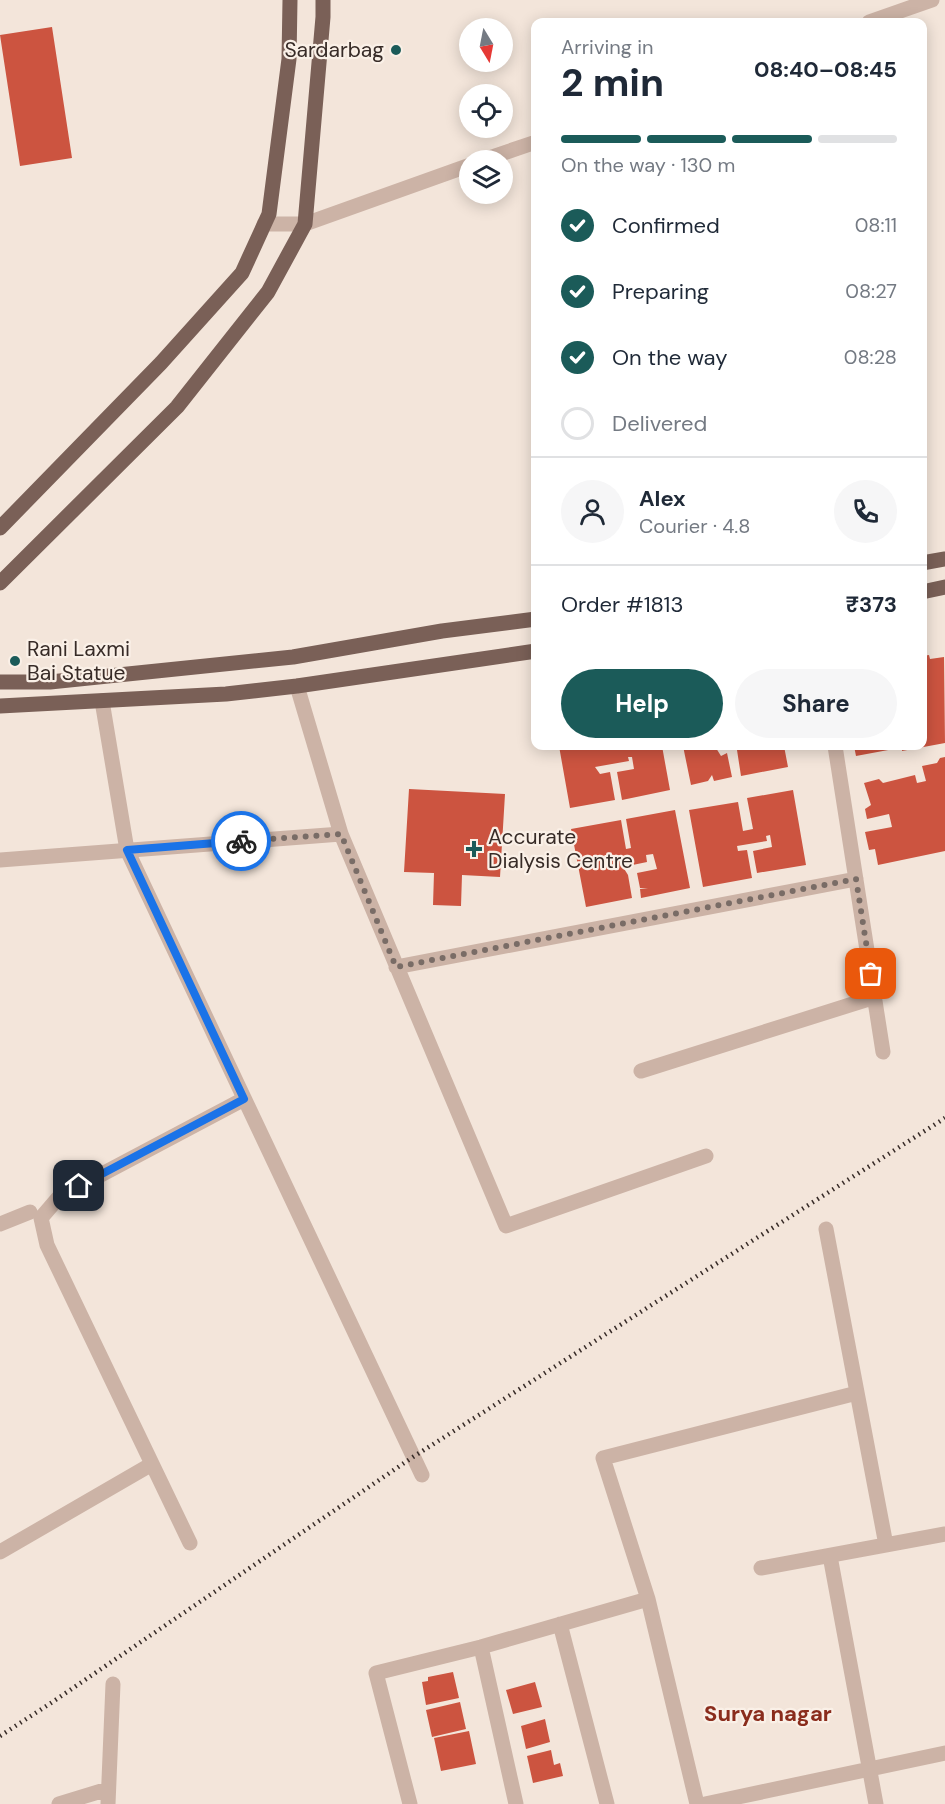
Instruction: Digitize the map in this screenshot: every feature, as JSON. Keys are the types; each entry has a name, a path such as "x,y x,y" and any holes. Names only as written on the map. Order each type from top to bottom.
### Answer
{"main road":[{"path":"0,528 161,363 242,273 268,214 289,59 290,0"},
{"path":"0,583 177,406 268,292 305,224 323,0"},
{"path":"927,562 945,559"},
{"path":"927,591 945,587"},
{"path":"0,682 50,682 293,657 442,631 531,620"},
{"path":"0,706 226,694 297,686 531,652"}],"street":[{"path":"880,18 932,0"},
{"path":"512,150 531,144"},
{"path":"264,224 305,224 459,169"},
{"path":"297,686 341,834 506,1226 706,1156"},
{"path":"102,701 127,850 422,1475"},
{"path":"836,750 883,1052"},
{"path":"0,860 341,834"},
{"path":"396,967 856,879"},
{"path":"641,1071 874,997"},
{"path":"190,1543 47,1245 41,1218 59,1197 244,1099"},
{"path":"0,1224 30,1212"},
{"path":"826,1229 886,1545"},
{"path":"697,1804 648,1599 603,1458 856,1393"},
{"path":"0,1552 152,1464"},
{"path":"761,1568 945,1534"},
{"path":"830,1556 876,1804"},
{"path":"410,1804 376,1673 481,1647 648,1599"},
{"path":"560,1624 607,1804"},
{"path":"481,1647 516,1804"},
{"path":"59,1804 108,1796 113,1684"},
{"path":"705,1804 945,1754"}],"building":[{"path":"52,27 72,158 20,166 0,35"},
{"path":"927,655 930,659 944,657 945,743 927,746"},
{"path":"560,750 663,750 670,790 622,800 617,772 634,769 632,757 628,757 629,761 595,767 600,774 610,772 615,800 570,808"},
{"path":"684,750 717,750 721,756 727,753 732,777 714,781 712,775 708,781 691,785"},
{"path":"737,750 785,750 788,767 741,776"},
{"path":"855,750 888,750 856,756"},
{"path":"945,757 945,851 878,865 875,849 869,850 865,832 892,827 889,814 867,819 865,809 871,805 864,783 879,779 883,783 915,775 917,783 926,781 922,766 937,763 940,758"},
{"path":"409,789 505,794 500,877 462,875 461,906 433,905 434,873 404,872"},
{"path":"793,790 806,865 757,873 753,851 772,847 770,835 766,836 767,841 737,846 738,851 747,850 752,878 703,887 689,810 738,802 743,831 753,829 747,798"},
{"path":"675,810 690,888 641,898 640,889 648,888 640,888 637,873 657,869 653,854 646,855 647,862 623,867 628,875 632,898 586,907 571,829 621,820 626,849 631,848 626,819"},
{"path":"453,1672 459,1698 426,1705 422,1682 428,1681 428,1677"},
{"path":"535,1682 542,1707 513,1714 506,1690"},
{"path":"460,1702 466,1729 432,1737 426,1710"},
{"path":"545,1719 550,1742 526,1749 521,1726"},
{"path":"469,1731 476,1764 441,1771 434,1738"},
{"path":"551,1750 554,1765 560,1763 563,1776 533,1783 527,1756"}],"railway":[{"path":"0,1736 413,1457 945,1118"}],"way so far":[{"path":"241,841 341,834 396,967 856,879 871,974"}],"place":[{"name":"Sardarbag","path":"396,50"},
{"name":"Rani Laxmi Bai Statue","path":"15,661"},
{"name":"Accurate Dialysis Centre","path":"474,849"}],"district":[{"name":"Surya nagar","path":"768,1713"}],"route":[{"path":"79,1186 244,1099 127,850 241,841"}]}
